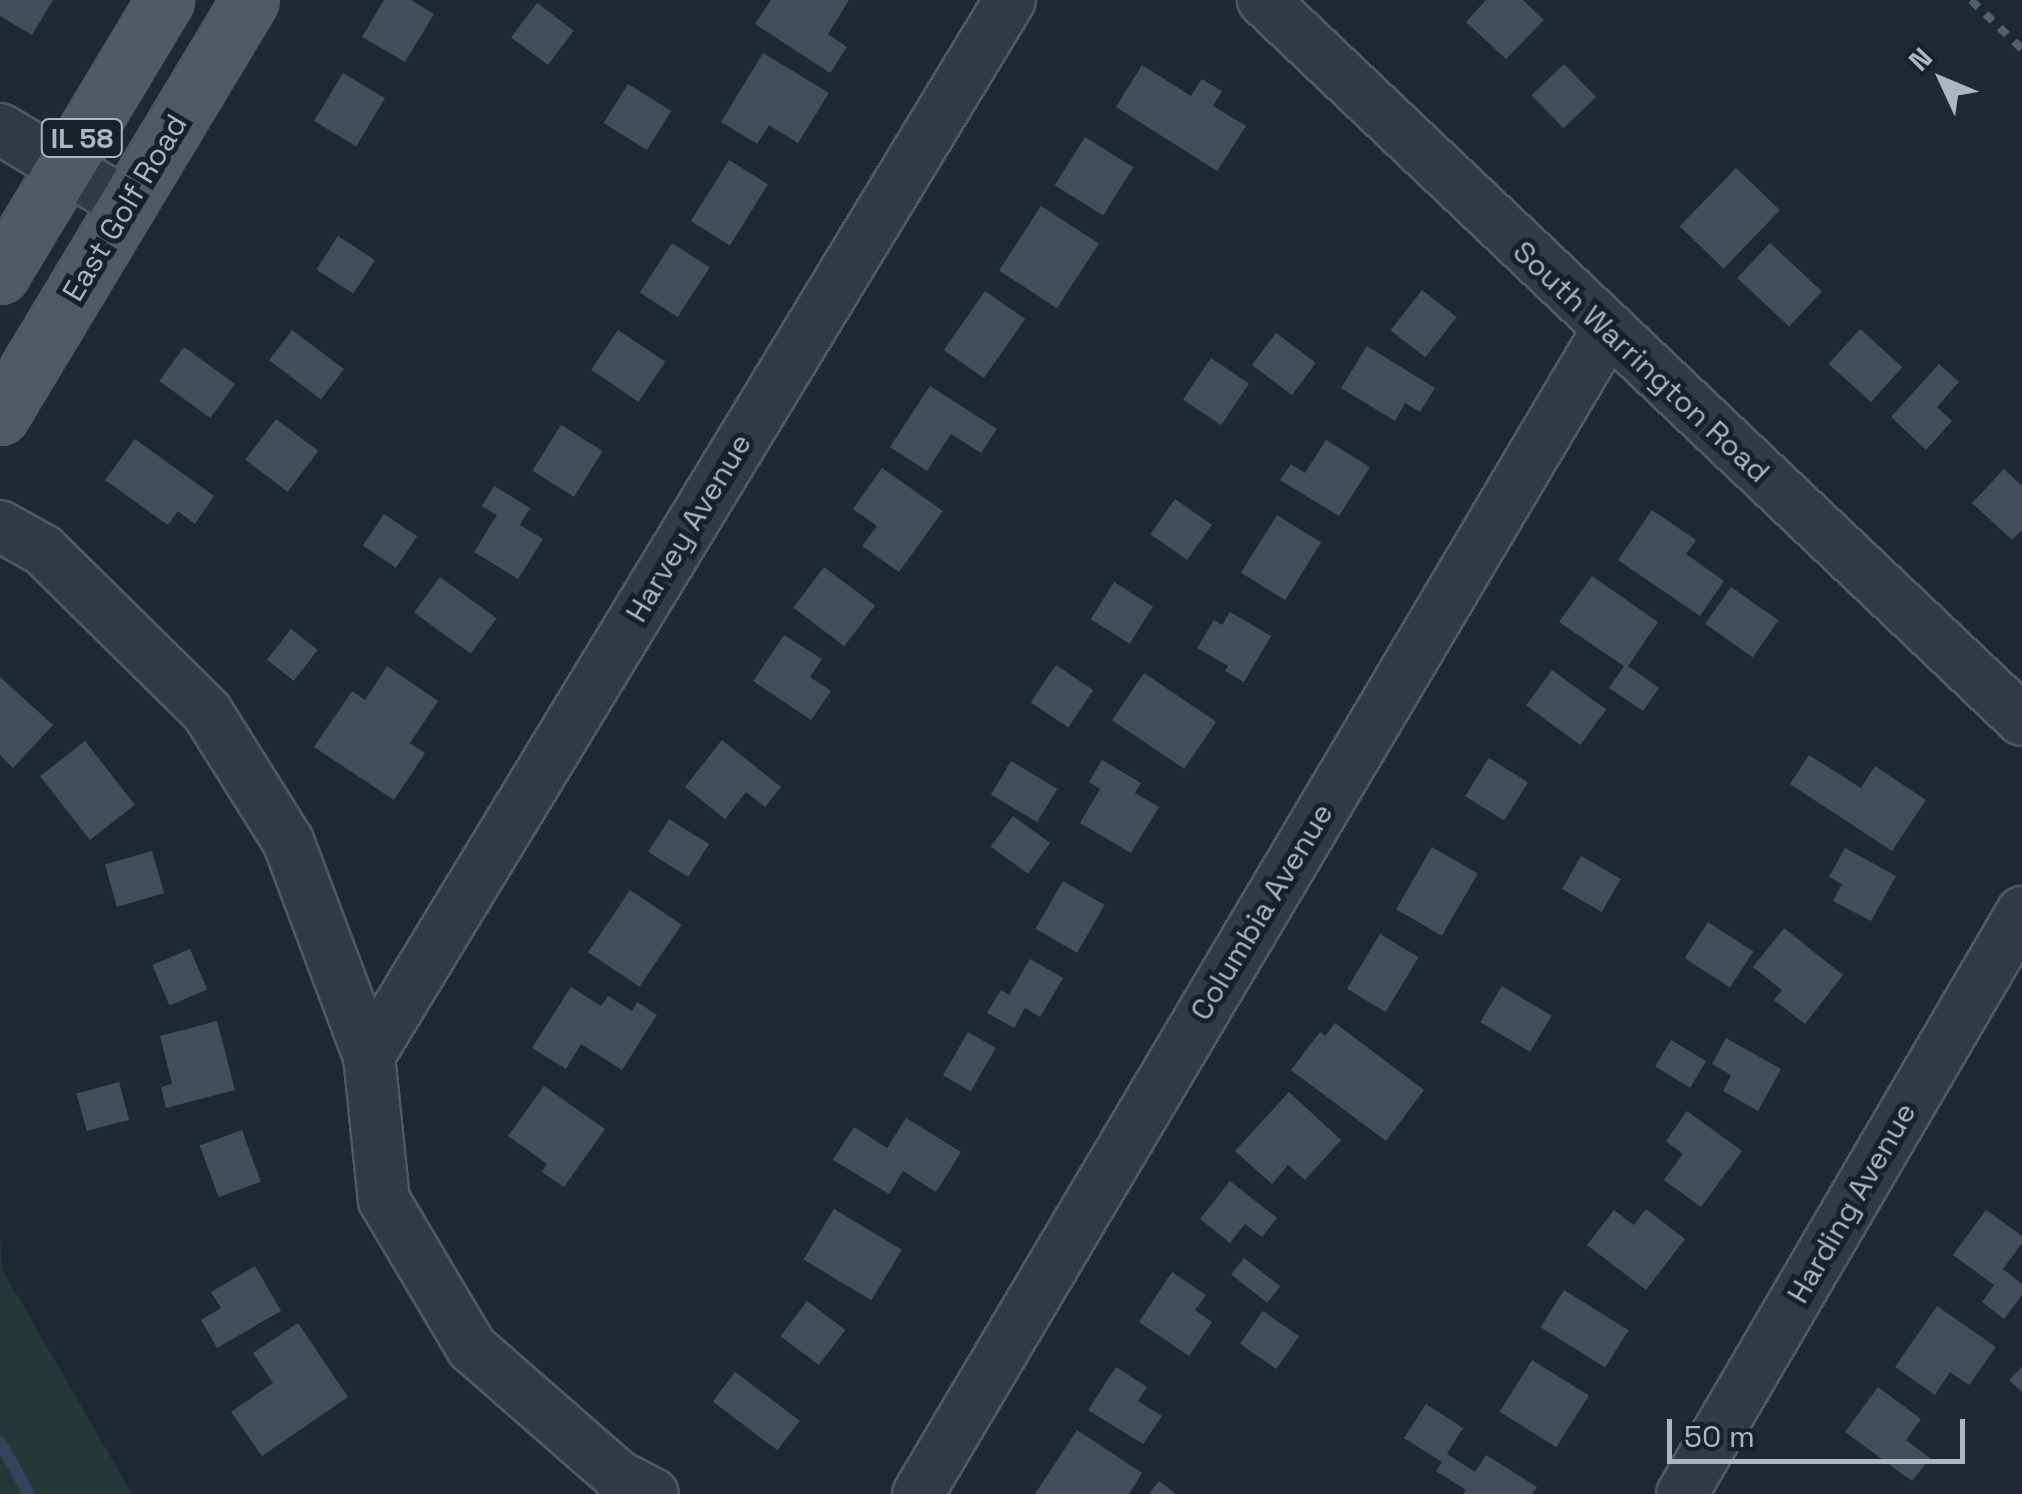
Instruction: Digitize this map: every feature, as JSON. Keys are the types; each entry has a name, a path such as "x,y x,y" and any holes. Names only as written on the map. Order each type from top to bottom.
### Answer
{"main road":[{"name":"IL 58","path":"0,275 165,0"},
{"name":"East Golf Road","path":"0,416 250,0"}],"street":[{"name":"Harvey Avenue","path":"368,1056 1010,0"},
{"name":"South Warrington Road","path":"1263,0 1607,331 2022,720"},
{"path":"0,130 128,205"},
{"name":"Columbia Avenue","path":"918,1494 1607,331"},
{"path":"0,526 43,550 207,712 288,840 368,1056 384,1200 472,1348 618,1476 654,1494"},
{"name":"Harding Avenue","path":"1682,1494 2022,912"}],"green space":[{"path":"0,1234 2,1269 132,1494 0,1494"}],"building":[{"path":"0,0 53,0 32,35 0,16"},
{"path":"384,0 411,0 434,14 405,62 362,37"},
{"path":"771,0 849,0 828,34 847,47 830,73 755,24"},
{"path":"1486,0 1523,0 1544,20 1506,59 1466,22"},
{"path":"537,3 574,31 548,65 511,37"},
{"path":"763,53 829,93 798,143 769,125 757,144 721,122"},
{"path":"1564,64 1596,97 1564,128 1532,95"},
{"path":"1142,65 1191,96 1202,79 1222,91 1213,106 1246,126 1217,171 1116,107"},
{"path":"343,73 385,98 356,146 314,121"},
{"path":"628,84 671,111 647,150 604,123"},
{"path":"1085,137 1133,167 1103,216 1055,185"},
{"path":"729,160 768,184 730,245 691,221"},
{"path":"1736,168 1780,210 1724,269 1680,226"},
{"path":"1041,206 1099,244 1057,308 999,271"},
{"path":"338,236 375,260 353,294 316,270"},
{"path":"672,243 710,268 678,317 640,292"},
{"path":"1770,243 1822,291 1789,327 1737,278"},
{"path":"1422,290 1457,317 1425,357 1391,330"},
{"path":"985,291 1025,319 984,378 944,350"},
{"path":"1860,329 1902,367 1871,402 1829,364"},
{"path":"292,330 344,369 321,399 269,360"},
{"path":"618,330 665,362 638,402 591,370"},
{"path":"1276,333 1316,363 1292,395 1252,365"},
{"path":"1367,346 1435,388 1420,412 1405,403 1395,421 1341,388"},
{"path":"184,347 235,384 210,418 159,381"},
{"path":"1211,358 1249,384 1221,425 1183,399"},
{"path":"1939,364 1959,382 1937,407 1952,421 1926,450 1891,417"},
{"path":"930,386 997,429 981,453 951,434 927,471 890,447"},
{"path":"276,419 318,451 288,492 245,460"},
{"path":"561,425 603,451 574,497 532,471"},
{"path":"135,439 214,496 195,524 178,511 168,525 105,480"},
{"path":"1326,440 1370,467 1339,516 1280,480 1291,464 1305,473"},
{"path":"882,468 943,511 899,572 862,546 877,526 853,509"},
{"path":"2004,469 2022,486 2022,530 2012,540 1972,503"},
{"path":"494,486 530,508 520,525 543,539 518,579 474,552 497,515 482,506"},
{"path":"1175,499 1212,525 1187,560 1150,534"},
{"path":"1652,510 1696,540 1686,554 1724,581 1700,616 1618,560"},
{"path":"384,514 417,536 396,568 363,546"},
{"path":"1277,515 1321,543 1285,600 1241,573"},
{"path":"824,567 875,606 844,646 793,608"},
{"path":"1592,576 1658,622 1628,666 1659,688 1643,711 1609,688 1624,666 1559,622"},
{"path":"440,577 497,618 471,654 414,613"},
{"path":"1114,582 1153,606 1130,644 1091,619"},
{"path":"1731,587 1779,620 1753,657 1705,624"},
{"path":"1230,612 1271,636 1244,682 1225,671 1228,666 1197,648 1214,620 1222,625"},
{"path":"291,629 318,650 294,681 267,660"},
{"path":"784,635 822,659 810,677 831,691 811,720 753,681"},
{"path":"1056,665 1093,690 1068,727 1031,702"},
{"path":"387,666 438,701 410,743 425,753 394,800 314,747 352,691 365,700"},
{"path":"1552,670 1606,709 1580,745 1526,706"},
{"path":"1144,673 1216,722 1184,769 1112,720"},
{"path":"0,677 53,725 13,768 0,755"},
{"path":"722,740 781,787 765,807 746,792 725,819 685,787"},
{"path":"85,741 135,805 90,840 40,776"},
{"path":"1809,755 1861,788 1875,766 1926,800 1892,851 1790,784"},
{"path":"1489,758 1528,782 1504,821 1465,796"},
{"path":"1102,760 1141,783 1135,793 1159,807 1131,853 1080,823 1100,789 1089,782"},
{"path":"1011,761 1057,789 1037,822 991,794"},
{"path":"1013,816 1050,843 1028,874 991,847"},
{"path":"669,819 709,844 688,877 648,852"},
{"path":"1432,847 1478,873 1442,936 1396,909"},
{"path":"1845,848 1896,876 1871,921 1833,901 1842,884 1829,877"},
{"path":"152,851 164,893 117,907 105,865"},
{"path":"1581,856 1621,879 1602,912 1562,889"},
{"path":"1063,881 1105,905 1077,953 1036,929"},
{"path":"630,890 681,925 639,987 588,952"},
{"path":"1708,922 1753,951 1730,987 1685,958"},
{"path":"1784,928 1843,975 1805,1024 1774,1000 1782,990 1753,967"},
{"path":"1380,934 1419,957 1386,1012 1347,989"},
{"path":"190,949 207,990 169,1006 152,965"},
{"path":"1030,959 1063,978 1040,1017 1025,1008 1014,1028 987,1013 1001,990 1009,995"},
{"path":"1502,986 1552,1016 1530,1052 1480,1022"},
{"path":"571,987 601,1006 608,996 632,1011 637,1002 657,1015 622,1070 581,1044 566,1069 532,1048"},
{"path":"217,1021 235,1090 166,1108 161,1087 172,1084 160,1036"},
{"path":"1335,1023 1424,1090 1386,1141 1291,1070 1320,1032 1325,1036"},
{"path":"968,1032 996,1048 971,1091 943,1075"},
{"path":"1726,1038 1781,1069 1758,1111 1723,1091 1731,1075 1712,1064"},
{"path":"1671,1040 1706,1061 1690,1088 1655,1067"},
{"path":"119,1082 129,1120 87,1131 76,1093"},
{"path":"544,1086 605,1129 564,1187 542,1172 547,1164 508,1136"},
{"path":"1289,1092 1341,1140 1305,1180 1288,1165 1272,1184 1235,1151"},
{"path":"1687,1111 1742,1151 1701,1207 1664,1180 1683,1154 1666,1141"},
{"path":"906,1118 961,1152 936,1192 903,1171 889,1194 833,1160 854,1127 887,1148"},
{"path":"242,1130 261,1182 219,1197 200,1145"},
{"path":"1230,1181 1277,1218 1262,1237 1245,1224 1230,1243 1200,1219"},
{"path":"834,1209 902,1250 871,1300 804,1260"},
{"path":"1646,1209 1685,1239 1646,1290 1587,1245 1614,1210 1634,1225"},
{"path":"1986,1210 2022,1236 2022,1243 2003,1269 2022,1284 2022,1295 2004,1319 1982,1302 1994,1285 1953,1255"},
{"path":"1244,1258 1280,1286 1267,1303 1231,1275"},
{"path":"255,1266 281,1311 217,1348 201,1320 221,1308 211,1292"},
{"path":"1172,1272 1206,1295 1195,1310 1212,1322 1189,1356 1139,1322"},
{"path":"1564,1290 1628,1330 1605,1368 1541,1327"},
{"path":"807,1301 845,1330 819,1365 781,1336"},
{"path":"1937,1306 1996,1347 1969,1385 1950,1372 1935,1395 1895,1367"},
{"path":"1263,1311 1299,1336 1276,1369 1240,1344"},
{"path":"298,1323 348,1397 262,1456 231,1412 273,1383 253,1353"},
{"path":"1532,1360 1589,1396 1556,1447 1500,1412"},
{"path":"1116,1367 1147,1387 1138,1401 1162,1416 1143,1444 1088,1410"},
{"path":"2022,1367 2022,1392 2009,1380"},
{"path":"735,1372 800,1421 777,1450 713,1402"},
{"path":"1878,1387 1921,1419 1906,1440 1930,1458 1912,1481 1845,1432"},
{"path":"1426,1404 1463,1428 1447,1454 1475,1472 1486,1455 1537,1487 1532,1494 1463,1494 1466,1490 1436,1471 1442,1462 1404,1438"},
{"path":"1077,1430 1142,1473 1129,1494 1035,1494"},
{"path":"1159,1481 1176,1494 1149,1494"}],"waterway":[{"path":"0,1442 29,1494"}],"railway":[{"path":"1971,0 2022,49"}]}
